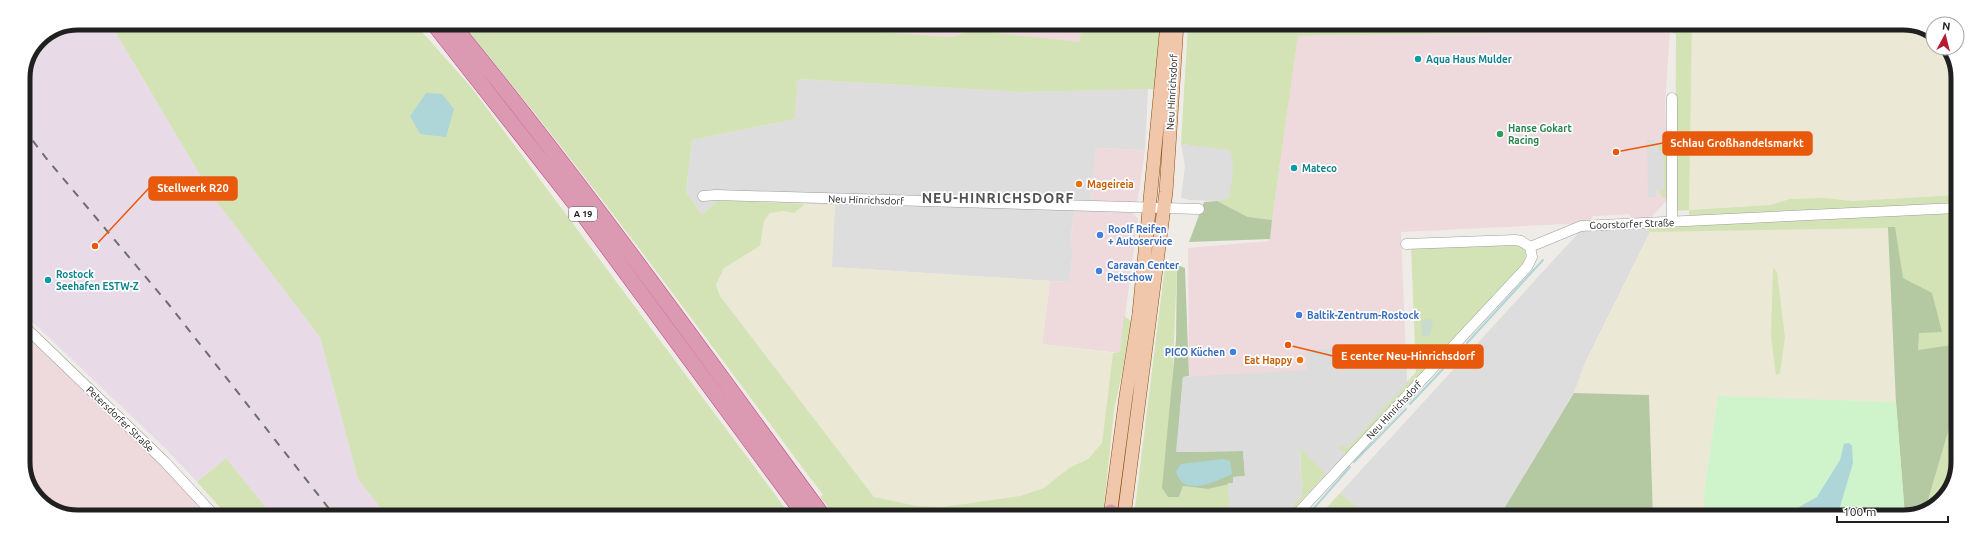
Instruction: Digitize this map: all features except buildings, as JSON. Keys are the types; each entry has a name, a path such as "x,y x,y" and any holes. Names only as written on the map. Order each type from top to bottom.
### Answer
{"highway":[{"name":"A 19","path":"438,30 576,205 801,510"},
{"name":"A 19","path":"457,30 587,195 819,510"}],"main road":[{"name":"Neu Hinrichsdorf","path":"1114,510 1126,396 1136,336 1152,190 1166,30"},
{"name":"Neu Hinrichsdorf","path":"1114,510 1163,214 1177,30"},
{"path":"1152,190 1154,200 1163,214"},
{"path":"1150,208 1163,214"}],"street":[{"path":"1672,98 1672,222"},
{"name":"Neu Hinrichsdorf","path":"703,196 716,195 1150,208"},
{"name":"Goorstorfer Straße","path":"1530,247 1581,226 1951,208"},
{"path":"1163,214 1200,209"},
{"path":"1406,244 1515,240 1521,241 1530,247"},
{"name":"Neu Hinrichsdorf","path":"1300,510 1527,267 1532,257 1530,247"},
{"name":"Petersdorfer Straße","path":"30,332 165,462 209,510"}],"shaded area":[{"path":"114,30 213,197 320,337 358,479 382,510 268,510 226,458 197,482 166,449 30,320 31,69 38,51 44,44 51,38 69,31"},
{"path":"853,30 971,30 953,37"},
{"path":"971,30 1081,30 1079,43"},
{"path":"1670,30 1665,106 1669,198 1651,217 1631,219 1630,214 1593,216 1589,223 1401,232 1407,382 1347,448 1326,474 1301,448 1285,510 1230,510 1228,483 1189,376 1188,248 1269,241 1298,36"},
{"path":"1692,30 1909,30 1925,36 1925,56 1945,56 1951,75 1951,195 1853,201 1824,198 1790,199 1770,205 1689,210"},
{"path":"798,79 1022,92 1148,89 1145,150 1096,148 1091,201 1076,200 1070,242 1073,253 1069,282 831,267 835,205 718,200 702,215 686,192 692,140 795,119"},
{"path":"1647,140 1655,140 1656,151 1663,151 1664,190 1656,190 1656,197 1648,197"},
{"path":"1181,144 1230,149 1233,159 1233,178 1229,198 1217,201 1189,200 1181,198 1185,166"},
{"path":"1096,148 1145,150 1137,204 1091,201"},
{"path":"805,204 835,205 832,267 1050,281 1042,344 1113,353 1102,443 1088,459 1069,468 1044,488 1020,496 943,507 917,506 874,497 720,296 716,285 724,268 760,246 764,221 770,213 783,211 794,213"},
{"path":"1075,208 1133,213 1138,219 1120,353 1042,344 1050,281 1069,282 1073,253 1070,243"},
{"path":"1643,226 1650,232 1585,363 1574,393 1503,510 1361,510 1340,493 1583,228"},
{"path":"1888,227 1896,402 1718,396 1704,494 1704,510 1653,510 1649,395 1574,393 1585,363 1650,232"},
{"path":"30,340 181,485 204,510 72,510 57,505 46,498 36,486 30,465"},
{"path":"1365,347 1366,353 1380,352 1380,356 1406,355 1407,383 1347,448 1344,445 1337,447 1346,455 1326,474 1300,448 1302,495 1288,510 1230,510 1228,483 1233,483 1233,477 1245,476 1243,451 1176,452 1183,377 1307,370 1306,350"}],"green space":[{"path":"114,30 420,30 471,87 787,510 382,510 358,479 320,337 213,197"},
{"path":"467,30 853,30 953,37 971,30 1079,42 1081,30 1160,30 1155,89 1022,92 798,79 795,119 692,140 686,192 702,215 718,200 805,204 794,213 783,211 770,213 764,221 760,246 724,268 716,285 720,296 874,497 917,506 943,507 1020,496 1044,488 1069,468 1088,459 1102,443 1113,353 1120,352 1124,316 1133,322 1114,410 1104,507 1102,510 830,510 820,497 823,495 645,257 508,80"},
{"path":"1188,30 1666,30 1298,36 1272,220 1248,217 1217,201 1229,198 1233,168 1230,150 1181,144"},
{"path":"1666,30 1692,30 1689,210 1675,211 1676,34"},
{"path":"1665,144 1668,149 1669,198 1662,197 1659,190 1664,190 1663,151 1658,151 1657,148 1660,145"},
{"path":"1951,195 1951,468 1943,489 1937,496 1927,504 1905,510 1896,402 1888,228 1650,232 1643,226 1689,225 1689,210 1770,205 1790,199 1824,198 1853,201"},
{"path":"1217,201 1248,217 1272,220 1270,239 1189,242 1204,202"},
{"path":"1888,227 1895,227 1903,278 1932,293 1942,332 1919,333 1918,350 1951,345 1951,422 1927,504 1912,509 1905,510 1896,402"},
{"path":"1515,244 1522,247 1526,253 1524,264 1346,455 1336,447 1344,445 1347,448 1416,372 1411,248"},
{"path":"1177,265 1168,497 1179,497 1183,486 1208,489 1228,483 1230,510 1135,510 1165,266"},
{"path":"1177,265 1185,268 1189,376 1183,377 1177,452 1243,451 1245,476 1233,477 1233,483 1208,489 1183,486 1179,497 1168,497 1162,488 1176,340"},
{"path":"1773,267 1777,272 1785,338 1780,373 1776,375 1771,337"},
{"path":"1425,319 1431,320 1433,324 1430,335 1427,337 1422,335 1421,322"},
{"path":"1574,393 1649,395 1653,510 1503,510"},
{"path":"1718,396 1896,402 1905,510 1704,510 1704,494"},
{"path":"1300,447 1326,474 1293,510 1288,510 1302,495"},
{"path":"226,458 268,510 222,510 197,482"},
{"path":"1340,493 1361,510 1324,510"}],"water":[{"path":"426,93 442,94 454,109 446,137 420,134 410,116"},
{"path":"1849,443 1852,446 1853,463 1839,510 1797,510 1799,507 1817,497 1840,460 1844,444"},
{"path":"1223,459 1230,461 1232,474 1208,484 1192,486 1185,484 1179,479 1176,471 1181,464"}],"waterway":[{"path":"1467,343 1543,260"},
{"path":"1410,404 1460,351"},
{"path":"1354,462 1406,409"},
{"path":"1312,510 1350,467"}],"railway":[{"path":"30,137 170,306 330,510"}],"place":[{"name":"Aqua Haus Mulder","path":"1418,59"},
{"name":"Hanse Gokart Racing","path":"1500,134"},
{"name":"Schlau Großhandelsmarkt","path":"1616,152"},
{"name":"Mateco","path":"1294,168"},
{"name":"Mageireia","path":"1079,184"},
{"name":"Roolf Reifen + Autoservice","path":"1100,235"},
{"name":"Stellwerk R20","path":"95,246"},
{"name":"Caravan Center Petschow","path":"1099,271"},
{"name":"Rostock Seehafen ESTW-Z","path":"48,280"},
{"name":"Baltik-Zentrum-Rostock","path":"1299,315"},
{"name":"E center Neu-Hinrichsdorf","path":"1288,345"},
{"name":"PICO Küchen","path":"1233,352"},
{"name":"Eat Happy","path":"1300,360"}],"district":[{"name":"NEU-HINRICHSDORF","path":"998,198"}]}
